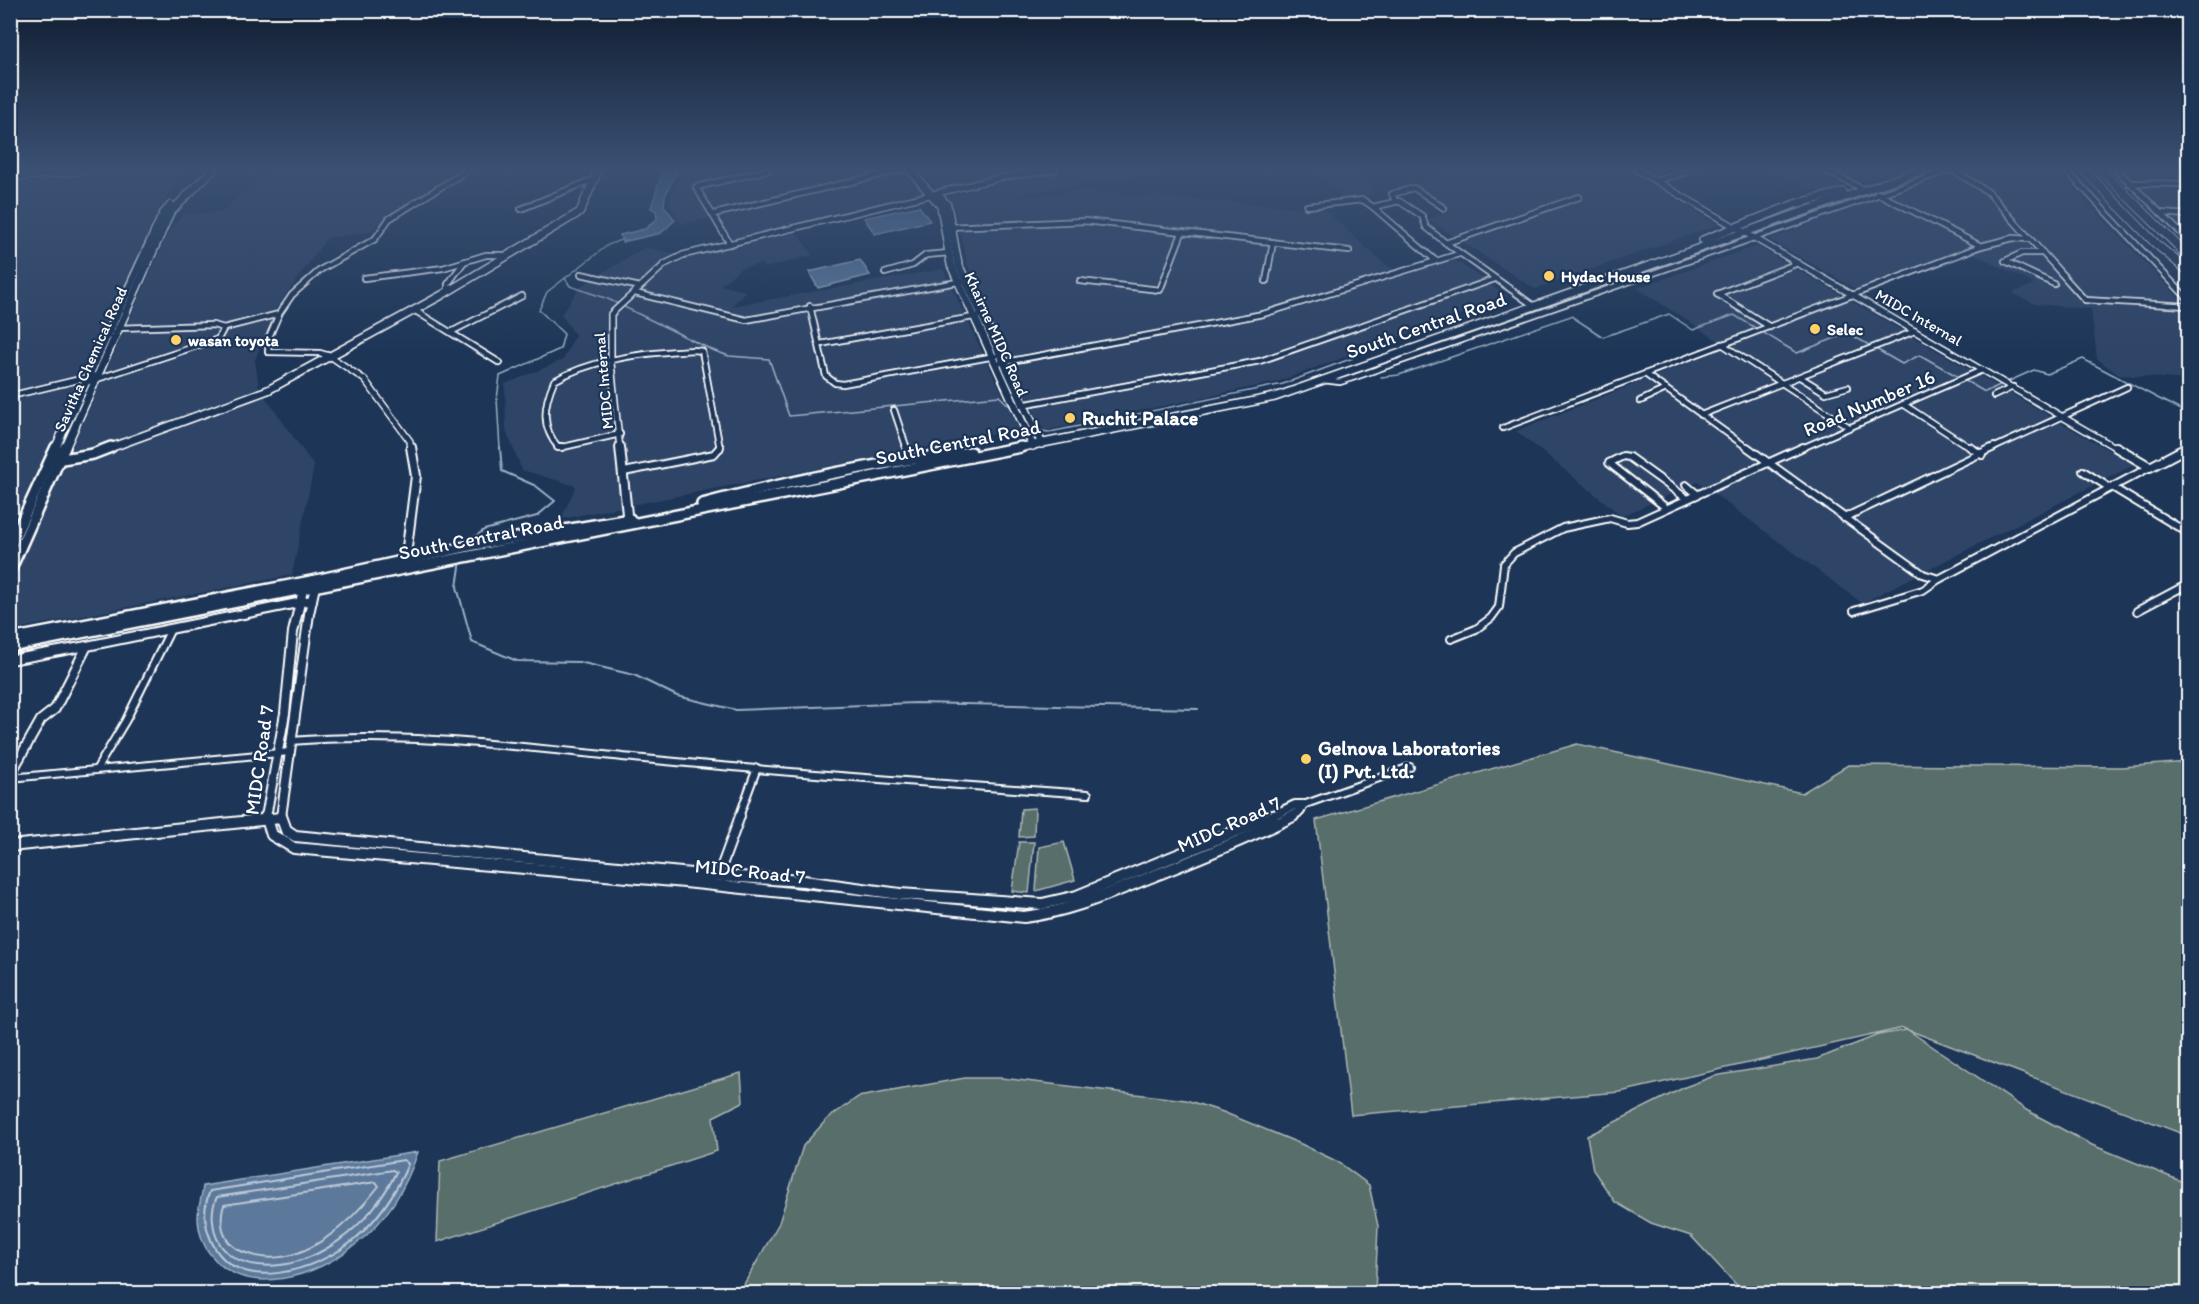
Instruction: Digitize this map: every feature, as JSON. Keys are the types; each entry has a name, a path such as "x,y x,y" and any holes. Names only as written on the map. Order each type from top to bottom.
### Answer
{"main road":[{"name":"Savitha Chemical Road","path":"10,547 155,231"},
{"name":"Savitha Chemical Road","path":"10,571 162,231"},
{"path":"50,461 93,454 268,390 448,291 548,231"},
{"name":"Khairne MIDC Road","path":"948,231 949,253 1037,443"},
{"name":"Khairne MIDC Road","path":"949,231 963,281"},
{"name":"South Central Road","path":"315,584 463,547 628,522 1275,397 1680,250 1722,231"},
{"name":"South Central Road","path":"10,639 315,584 404,571 628,522 778,484 910,458 1037,443 1272,394 1746,231"},
{"path":"2150,231 2166,246 2180,251"},
{"path":"2151,231 2166,246"},
{"path":"2152,231 2188,276"},
{"path":"2163,231 2188,260"},
{"path":"2179,264 2188,271"},
{"name":"South Central Road","path":"10,647 304,586"}],"street":[{"path":"381,231 375,239 320,270 292,296 279,314 269,337 268,352 276,355 320,353 330,356 365,380 410,441 416,476 404,571"},
{"path":"723,231 730,244"},
{"name":"MIDC Internal","path":"628,522 611,363 611,314 665,264 682,255 784,231"},
{"path":"1163,231 1349,251"},
{"path":"1401,231 1436,261"},
{"path":"1431,231 1459,254 1532,304"},
{"path":"1446,243 1482,231"},
{"path":"1323,380 1340,382 1356,377 1774,231"},
{"path":"1951,231 1981,246"},
{"path":"2022,231 2081,297 2092,302 2188,306"},
{"path":"2124,231 2188,299"},
{"name":"MIDC Internal","path":"1743,232 2150,466"},
{"path":"1080,281 1160,290 1163,288 1182,233"},
{"path":"1503,428 1981,246 2013,238 2028,238"},
{"path":"1266,280 1273,242"},
{"path":"885,273 914,265 926,255 949,253"},
{"path":"2041,253 2022,253 2005,261 2054,284"},
{"path":"810,306 826,376 835,383 843,384 1263,314 1459,254"},
{"path":"364,278 395,273 398,275 464,262 486,255 508,255"},
{"path":"448,291 448,284 464,262"},
{"path":"1769,327 1717,294 1798,263"},
{"path":"581,274 640,287"},
{"path":"1019,406 1260,361 1495,279"},
{"path":"634,293 746,320 810,306 963,281"},
{"path":"451,332 522,296"},
{"path":"414,310 469,340 500,363"},
{"path":"110,328 213,325 224,328 279,314"},
{"path":"819,344 978,316"},
{"path":"10,396 86,381 219,339 224,328"},
{"path":"1701,415 1915,331"},
{"path":"1722,344 1849,427"},
{"path":"620,434 559,448 555,445 545,404 554,381 574,370 677,350 696,348 702,351 720,449 714,454 624,472"},
{"name":"Road Number 16","path":"1451,639 1476,631 1490,621 1500,608 1506,562 1512,555 1559,528 1613,517 1630,523 1982,369"},
{"path":"1645,374 1923,574 1939,579"},
{"path":"1800,377 1826,393 1848,387"},
{"path":"1994,396 2013,387"},
{"path":"1844,518 2127,387"},
{"path":"1640,401 1666,389"},
{"path":"1903,404 1982,455"},
{"path":"894,410 910,458"},
{"path":"1854,611 1923,590 1939,579 2188,447"},
{"path":"1665,507 1609,463 1623,456 1629,457 1686,498"},
{"path":"2083,471 2188,533"},
{"path":"1686,485 1697,495"},
{"name":"MIDC Road 7","path":"304,586 293,632 278,753 266,820 268,830 275,840 294,848 803,893 860,902 1024,917 1052,914 1232,845 1300,811 1303,805 1295,805 1245,829 1077,896 1042,904 900,894 804,881 718,876 295,836 286,830 280,818 315,584"},
{"path":"2137,611 2188,584"},
{"path":"10,660 312,600"},
{"path":"96,770 126,720 171,629"},
{"path":"10,777 41,720 55,710 87,646"},
{"path":"291,741 337,736 455,739 757,768 1088,794"},
{"path":"10,777 290,752"},
{"path":"1303,805 1410,767"},
{"path":"718,876 757,768"},
{"path":"10,846 280,818"},
{"path":"341,852 349,842"},
{"path":"570,871 574,861"},
{"path":"803,893 804,881"}],"shaded area":[{"path":"11,231 152,231 11,532"},
{"path":"169,231 372,231 327,238 277,307 255,360 259,388 314,466 292,575 11,630 11,583"},
{"path":"729,231 772,231 734,240"},
{"path":"796,231 813,255 765,268 761,264 741,268 721,285 746,291 732,306 943,269 1019,429 561,519 576,486 522,470 506,431 505,384 563,360 575,335 561,314 581,286 645,247 690,257"},
{"path":"960,231 1348,231 1381,261 1402,275 1454,259 1508,297 1277,382 1044,431 998,339 968,266"},
{"path":"1445,231 1701,231 1535,289"},
{"path":"1791,231 2114,231 2188,307 2188,380 2119,375 2097,359 2091,309 2035,304 2012,293 2034,284 1975,254 1862,293 1769,239"},
{"path":"1757,246 2134,465 1862,603 1698,482 1622,516 1516,431 1728,347 1637,288"}],"green space":[{"path":"1577,744 1802,793 1848,765 2122,767 2188,762 2188,1136 1908,1030 2028,1111 2092,1145 2188,1184 2188,1293 1744,1293 1691,1236 1651,1223 1615,1202 1593,1170 1587,1136 1685,1087 1714,1076 1817,1059 1878,1035 1907,1030 1903,1028 1620,1092 1351,1115 1316,820"},
{"path":"1035,808 1034,836 1019,837 1021,809"},
{"path":"1019,842 1034,842 1029,893 1012,891"},
{"path":"1064,842 1075,880 1036,891 1039,847"},
{"path":"741,1073 743,1102 713,1117 717,1151 437,1242 440,1161"},
{"path":"965,1078 1001,1078 1186,1100 1223,1112 1338,1162 1369,1185 1378,1226 1375,1293 739,1293 779,1223 803,1146 827,1119 858,1097"}],"water":[{"path":"637,231 663,231 622,242 620,235"},
{"path":"873,231 888,231 875,234"},
{"path":"860,260 870,275 818,288 809,272"},
{"path":"418,1152 401,1192 386,1215 355,1245 322,1266 302,1274 282,1278 262,1280 243,1277 226,1269 211,1255 203,1242 198,1217 203,1186"}],"waterway":[{"path":"565,278 608,245 623,239"},
{"path":"500,449 497,399 500,376 560,349 564,334 539,310 547,292 565,278"},
{"path":"565,278 570,286 608,299 712,350 729,356 769,359 789,416 999,396 1014,410"},
{"path":"1381,377 1399,375 1571,316 1603,337 1669,314 1693,330 1734,315 1797,353 1848,333 1902,364 1920,355 1985,392 2002,384"},
{"path":"1039,431 1050,432 1283,384 1353,358"},
{"path":"2007,382 2034,370 2047,374 2083,359 2188,414"},
{"path":"464,545 484,530 537,516 555,501 536,486 502,471 500,447"},
{"path":"461,560 457,587 472,642 517,661 579,662 634,675 677,696 736,710 915,703 1198,709"}],"place":[{"name":"Hydac House","path":"1549,276"},
{"name":"Selec","path":"1815,329"},
{"name":"wasan toyota","path":"176,340"},
{"name":"Ruchit Palace","path":"1070,418"},
{"name":"Gelnova Laboratories (I) Pvt. Ltd.","path":"1306,759"}]}
